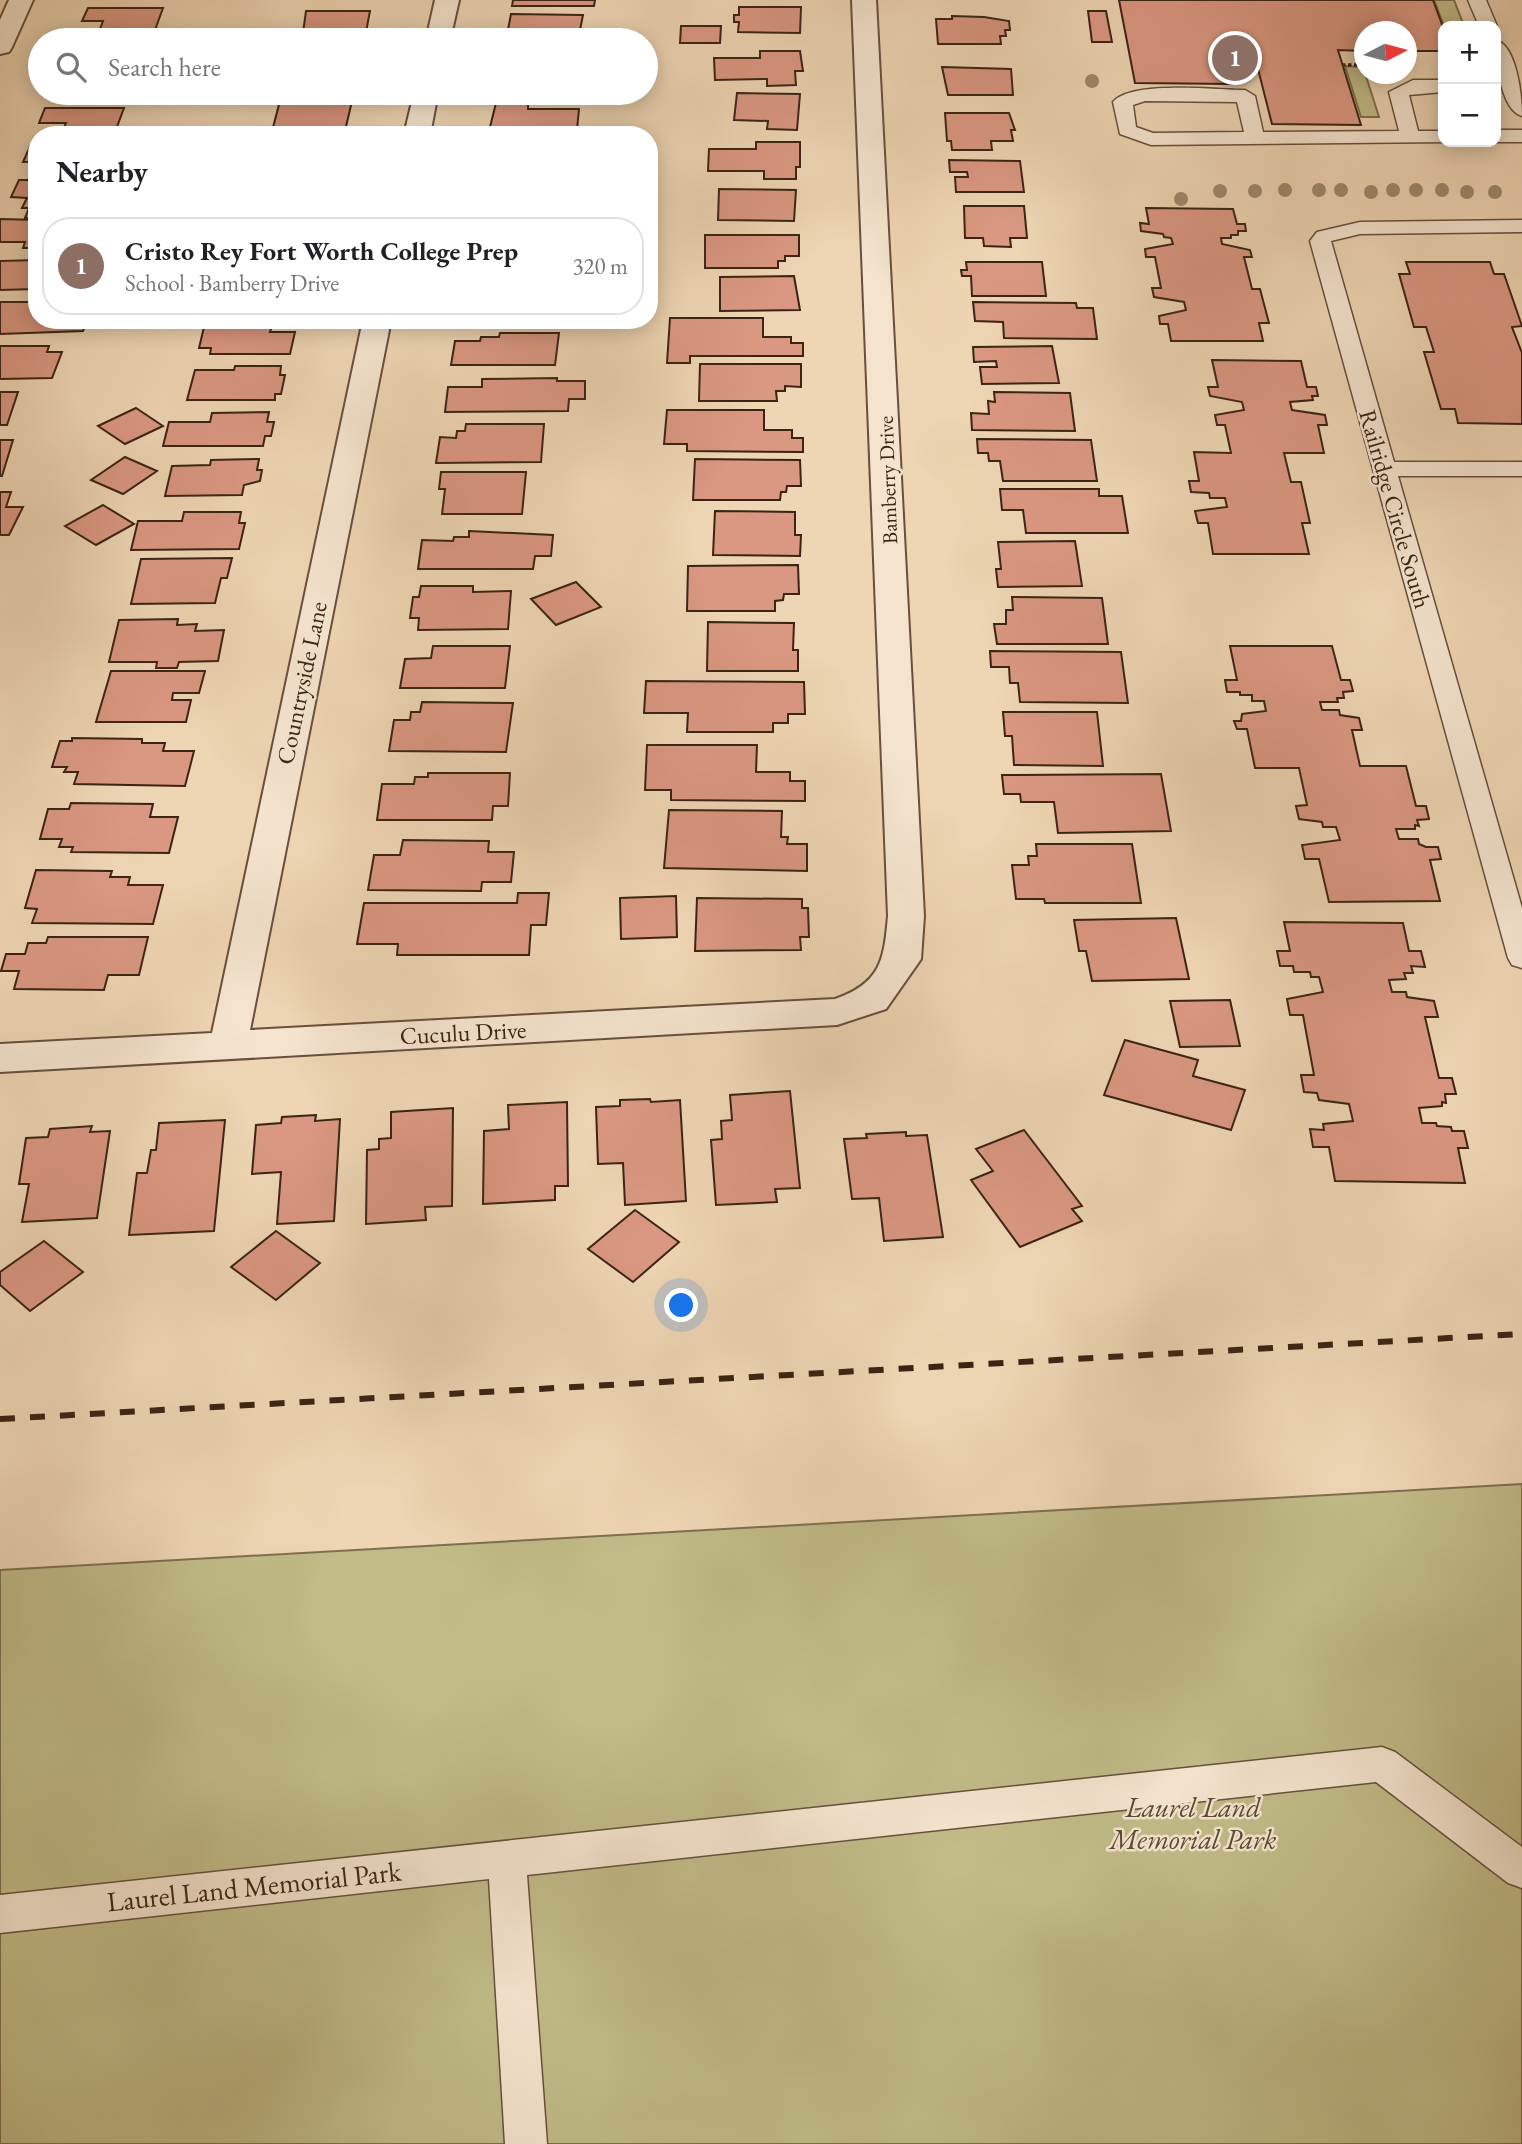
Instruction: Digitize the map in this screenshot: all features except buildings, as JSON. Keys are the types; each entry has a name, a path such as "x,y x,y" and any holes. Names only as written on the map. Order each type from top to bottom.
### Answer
{"street":[{"path":"0,47 21,0"},
{"path":"441,28 447,0"},
{"name":"Bamberry Drive","path":"864,0 905,902 903,959"},
{"path":"419,126 423,105"},
{"name":"Countryside Lane","path":"228,1046 375,329"},
{"name":"Cuculu Drive","path":"0,1058 837,1012 873,1000 903,959"}],"lane":[{"path":"1477,0 1486,21"},
{"path":"1410,137 1399,92 1413,86 1438,86"},
{"path":"1504,87 1522,110"},
{"path":"1255,138 1245,96 1143,95 1123,103 1127,130 1151,139 1410,137 1438,136"},
{"path":"1501,136 1522,136"},
{"name":"Railridge Circle South","path":"1513,226 1360,228 1324,236 1320,241 1522,958"},
{"path":"1384,470 1522,469"},
{"name":"Laurel Land Memorial Park","path":"0,1914 1382,1764 1522,1870"},
{"path":"507,1859 526,2144"}],"path":[{"path":"1342,65 1354,65"}],"green space":[{"path":"1434,0 1454,0 1462,21 1442,21"},
{"path":"1345,66 1354,66 1354,84 1368,84 1379,117 1361,117"},
{"name":"Laurel Land Memorial Park","path":"1522,1484 1522,2144 0,2144 0,1570"}],"railway":[{"path":"0,1419 1522,1334"}],"place":[{"name":"Cristo Rey Fort Worth College Prep","path":"1235,58"}]}
